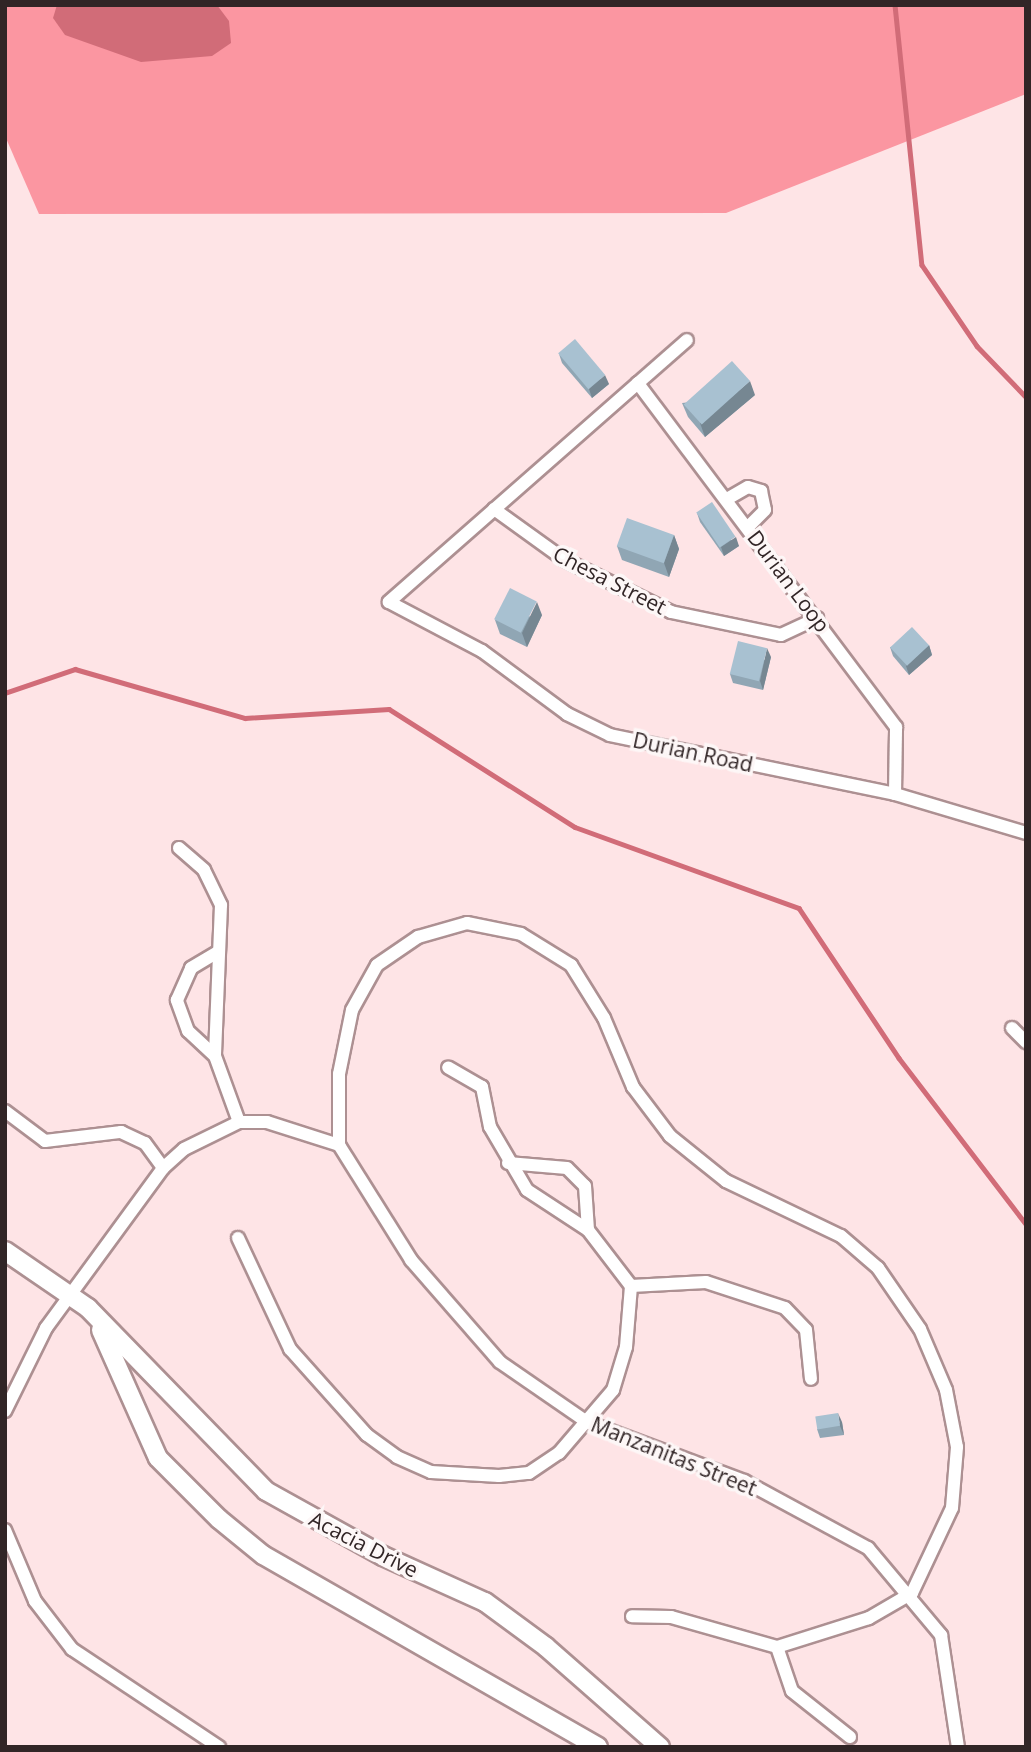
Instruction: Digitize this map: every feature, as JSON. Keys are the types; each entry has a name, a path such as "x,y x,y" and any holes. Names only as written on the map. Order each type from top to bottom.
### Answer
{"street":[{"path":"495,509 687,340"},
{"name":"Durian Loop","path":"638,383 817,618 896,727 895,794"},
{"path":"727,499 748,486 761,491 765,510 748,527"},
{"name":"Durian Road","path":"495,509 389,602 482,651 567,715 610,735 895,794 1026,833"},
{"name":"Chesa Street","path":"495,509 565,560 671,612 781,635 817,618"},
{"path":"179,848 204,870 221,905 215,1056 239,1122"},
{"path":"5,1411 46,1328 74,1298 163,1168 239,1122 267,1122 339,1145 339,1074 352,1010 377,965 418,937 467,923 521,934 571,965 604,1018 633,1087 670,1136 726,1181 841,1236 878,1268 920,1329 946,1390 957,1447 948,1518 912,1593 869,1618 777,1647 671,1617 632,1616"},
{"path":"215,1056 188,1031 177,1000 191,968 218,952"},
{"path":"1012,1028 1026,1042"},
{"path":"239,1238 290,1349 367,1435 397,1457 431,1472 529,1473 587,1422 613,1390 626,1348 631,1286 588,1230 527,1190 508,1163 490,1127 482,1087 448,1067"},
{"path":"5,1111 45,1141 121,1132 145,1143 163,1168"},
{"name":"Manzanitas Street","path":"339,1145 411,1260 500,1362 587,1422 744,1481 868,1548 912,1593 941,1634 958,1747"},
{"path":"508,1163 567,1168 585,1186 588,1230"},
{"name":"Acacia Drive","path":"5,1251 92,1312 266,1491 383,1556 485,1602 547,1647 660,1747"},
{"path":"631,1286 706,1282 785,1308 806,1331 811,1379"},
{"name":"Acacia Drive","path":"92,1312 158,1458 219,1519 263,1555 598,1747"},
{"path":"5,1530 36,1601 72,1648 219,1747"},
{"path":"777,1647 792,1690 850,1737"}],"shaded area":[{"path":"5,5 1026,5 1026,94 726,213 39,214 5,136"},
{"path":"57,5 217,5 229,21 231,43 212,56 141,62 65,35 53,18"}],"building":[{"path":"575,339 605,375 588,389 558,353"},
{"path":"732,361 750,381 702,425 684,404"},
{"path":"712,502 735,537 720,547 696,513"},
{"path":"627,518 674,535 664,563 617,546"},
{"path":"510,588 537,602 521,633 494,619"},
{"path":"912,627 929,645 907,666 890,647"},
{"path":"738,641 767,648 759,681 730,674"},
{"path":"838,1413 840,1426 817,1429 815,1417"}],"waterway":[{"path":"895,5 922,265 977,346 1026,397"},
{"path":"5,693 75,669 245,718 389,709 575,827 799,908 899,1058 1026,1224"}]}
